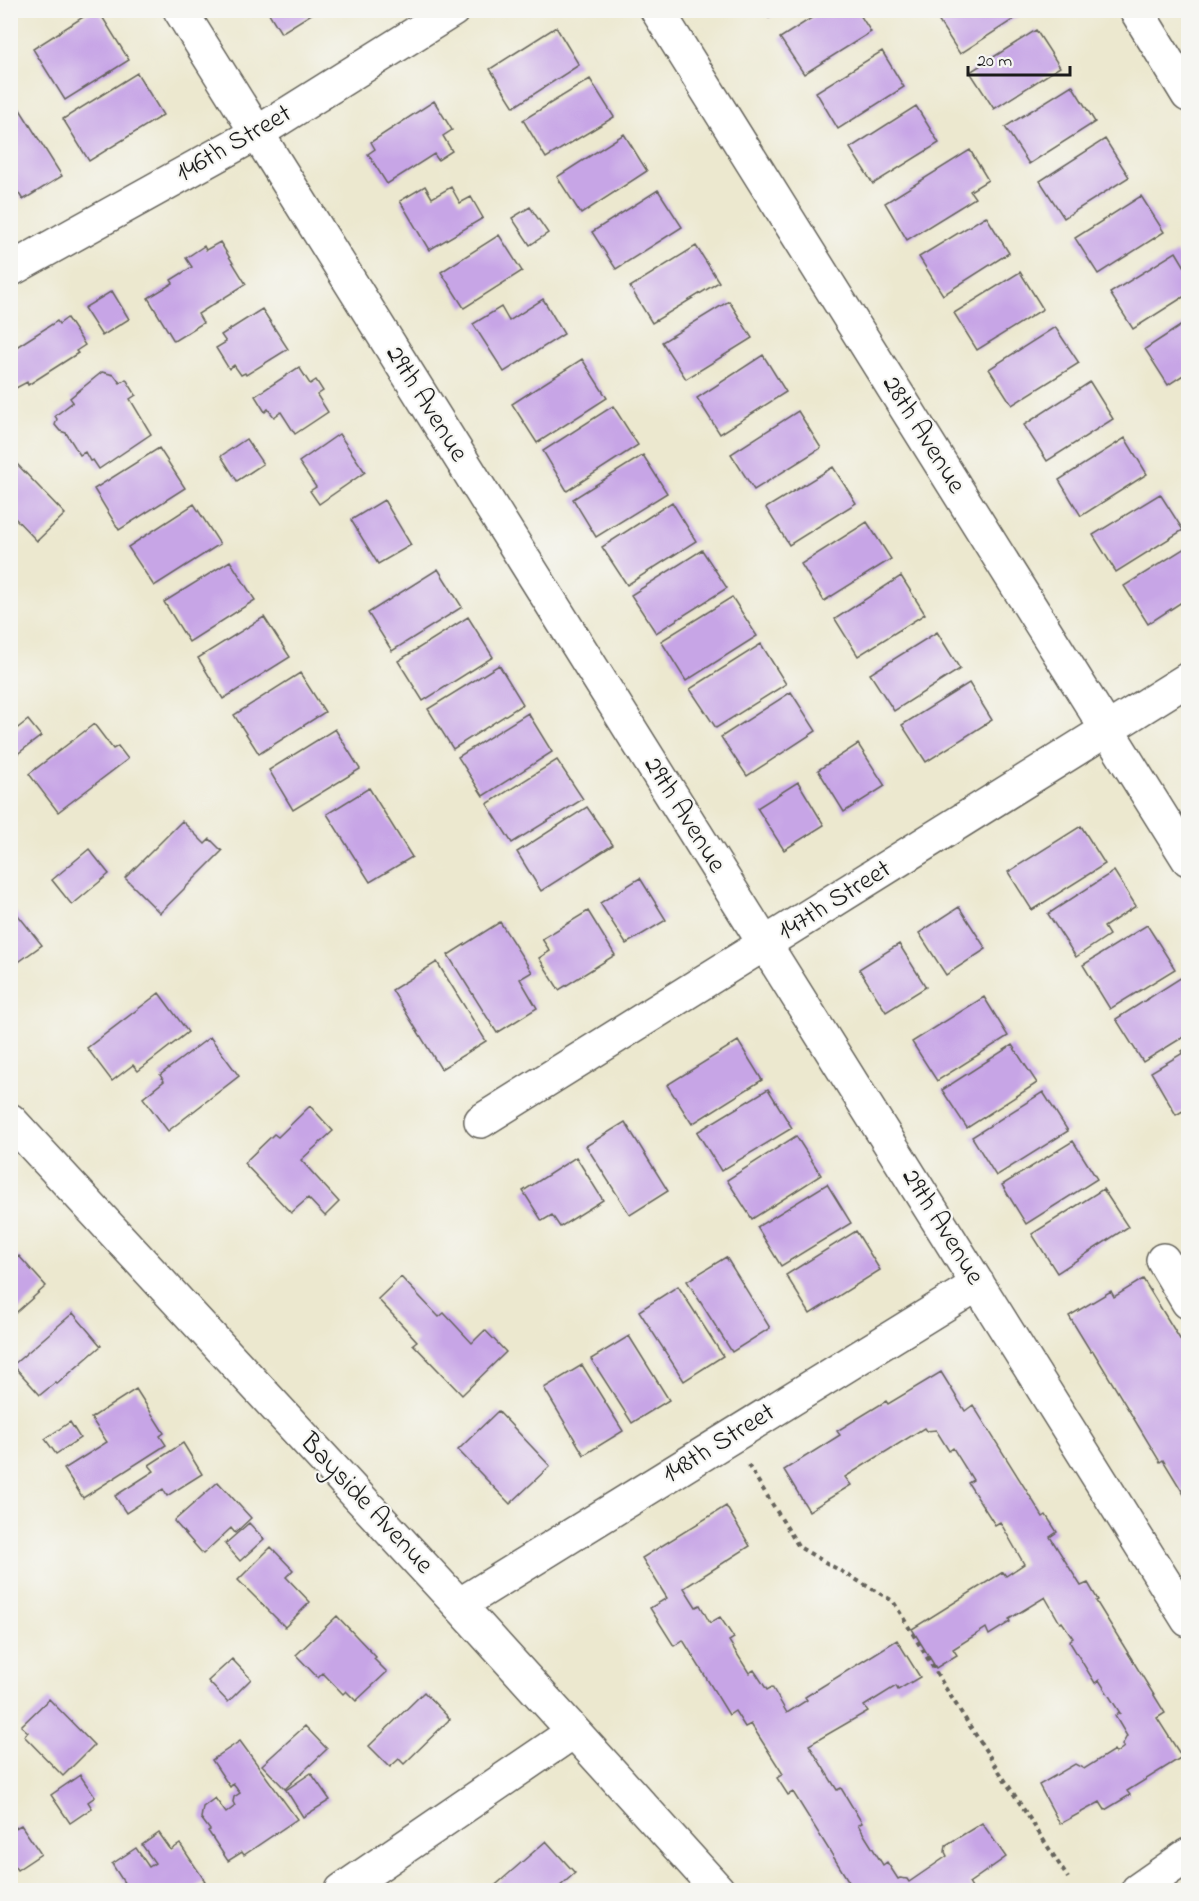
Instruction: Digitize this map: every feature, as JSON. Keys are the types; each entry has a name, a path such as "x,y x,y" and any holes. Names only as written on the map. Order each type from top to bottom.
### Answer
{"street":[{"name":"29th Avenue","path":"180,10 1188,1620"},
{"name":"146th Street","path":"10,270 257,133 453,10"},
{"name":"28th Avenue","path":"657,10 1188,859"},
{"path":"1136,10 1188,95"},
{"name":"147th Street","path":"481,1122 1188,679"},
{"name":"Bayside Avenue","path":"10,1120 459,1605 718,1890"},
{"path":"1163,1260 1188,1302"},
{"name":"148th Street","path":"459,1605 978,1284"},
{"path":"342,1890 573,1732"},
{"path":"1138,1890 1188,1856"}],"path":[{"path":"746,1462 799,1547 893,1601 948,1692 1068,1878"}],"building":[{"path":"94,10 98,10 129,60 65,100 33,49"},
{"path":"267,10 318,10 281,33"},
{"path":"764,10 781,10 769,18"},
{"path":"824,10 857,10 871,32 804,74 780,38"},
{"path":"946,10 1028,10 960,54 936,17"},
{"path":"556,27 579,65 514,107 490,69"},
{"path":"1036,30 1060,67 994,109 970,72"},
{"path":"882,51 904,87 838,129 816,92"},
{"path":"137,73 163,115 89,161 63,119"},
{"path":"590,79 614,117 546,158 523,120"},
{"path":"1072,85 1095,122 1029,164 1005,127"},
{"path":"14,100 62,176 23,200 10,180 10,102"},
{"path":"434,101 452,130 443,136 452,151 438,160 434,154 387,184 368,154 375,149 371,142"},
{"path":"916,106 939,143 873,184 850,148"},
{"path":"624,134 647,171 581,214 557,177"},
{"path":"1105,139 1129,177 1064,218 1040,181"},
{"path":"970,150 988,180 970,191 975,198 907,240 885,203"},
{"path":"425,186 432,198 451,187 460,203 471,197 483,218 429,250 400,201"},
{"path":"658,190 682,227 616,269 592,232"},
{"path":"1141,196 1164,232 1098,274 1075,238"},
{"path":"530,207 548,233 530,245 512,218"},
{"path":"986,216 1009,253 943,295 919,257"},
{"path":"499,235 522,271 464,308 441,272"},
{"path":"220,242 246,284 198,314 203,323 174,341 148,298 173,283 171,280 192,267 186,258 204,246 206,250"},
{"path":"696,246 719,282 652,323 630,287"},
{"path":"1176,252 1188,272 1188,294 1133,329 1110,293"},
{"path":"1020,272 1043,309 977,350 954,313"},
{"path":"112,291 129,319 102,336 84,308"},
{"path":"543,299 564,334 504,372 473,324 501,307 509,321"},
{"path":"729,301 752,338 686,379 662,342"},
{"path":"262,309 288,349 246,375 245,373 241,375 234,365 229,369 216,348 226,342 221,335"},
{"path":"67,318 85,345 76,351 78,353 28,385 27,382 16,388 10,379 10,351 57,321 59,324"},
{"path":"1188,321 1188,372 1168,385 1145,349"},
{"path":"1055,327 1079,363 1012,405 989,369"},
{"path":"763,355 786,392 720,434 697,398"},
{"path":"582,359 607,398 537,443 512,404"},
{"path":"299,367 310,384 316,380 323,391 317,395 328,412 295,434 281,412 274,417 268,409 265,412 255,396"},
{"path":"102,372 114,375 120,383 126,379 136,395 130,399 151,434 99,469 93,460 90,461 85,452 80,455 66,433 60,431 55,425 57,419 55,416 73,402 70,398"},
{"path":"1090,382 1113,419 1047,461 1024,425"},
{"path":"613,406 638,445 567,491 543,451"},
{"path":"798,411 821,448 754,490 731,454"},
{"path":"339,434 365,472 319,504 310,491 316,487 299,462"},
{"path":"1125,438 1147,474 1081,516 1059,480"},
{"path":"246,439 263,464 237,481 221,456"},
{"path":"159,448 185,488 119,530 94,489"},
{"path":"643,455 667,493 596,537 573,499"},
{"path":"15,462 65,514 37,541 10,513 10,466"},
{"path":"833,467 856,503 789,545 766,508"},
{"path":"1160,494 1183,530 1116,572 1093,535"},
{"path":"384,500 411,545 378,564 351,520"},
{"path":"672,502 696,541 627,585 602,547"},
{"path":"194,504 220,544 154,586 128,547"},
{"path":"867,522 891,559 824,601 801,564"},
{"path":"1188,546 1188,598 1148,624 1124,586"},
{"path":"702,550 727,588 656,633 631,595"},
{"path":"230,561 255,600 189,642 164,602"},
{"path":"438,569 462,607 392,651 368,613"},
{"path":"901,576 925,614 858,656 835,619"},
{"path":"732,597 757,636 686,681 661,641"},
{"path":"264,617 290,657 223,699 198,658"},
{"path":"468,617 493,657 423,701 398,661"},
{"path":"937,632 960,669 894,711 870,674"},
{"path":"761,644 786,684 716,728 690,689"},
{"path":"499,665 523,704 453,749 428,709"},
{"path":"300,673 325,712 259,754 234,715"},
{"path":"969,683 992,720 926,762 902,725"},
{"path":"791,692 816,731 747,776 721,737"},
{"path":"528,713 552,752 483,796 458,757"},
{"path":"28,720 41,736 16,755 10,749 10,734"},
{"path":"94,724 113,749 118,746 128,759 58,812 29,774"},
{"path":"335,729 360,769 293,810 269,770"},
{"path":"858,744 885,786 844,812 818,770"},
{"path":"557,760 583,799 512,843 487,804"},
{"path":"798,782 824,825 784,850 757,808"},
{"path":"369,788 412,857 370,882 327,814"},
{"path":"587,807 613,845 541,891 517,852"},
{"path":"182,821 205,844 210,839 222,851 160,913 125,878"},
{"path":"1081,826 1105,864 1032,910 1008,872"},
{"path":"89,849 109,874 72,905 52,880"},
{"path":"1114,871 1136,906 1104,927 1109,935 1076,957 1048,914"},
{"path":"640,878 666,920 626,944 600,903"},
{"path":"10,905 42,945 13,966 10,962"},
{"path":"959,907 986,949 946,975 919,933"},
{"path":"588,911 615,955 559,990 539,958 550,951 542,939"},
{"path":"500,922 532,972 520,979 537,1008 497,1033 448,955"},
{"path":"1147,925 1175,969 1110,1009 1083,965"},
{"path":"899,944 926,987 886,1012 859,969"},
{"path":"437,962 486,1041 441,1069 392,990"},
{"path":"1182,977 1188,988 1188,1034 1143,1062 1116,1019"},
{"path":"159,993 188,1032 138,1071 133,1065 112,1081 87,1048"},
{"path":"984,997 1008,1036 937,1081 912,1042"},
{"path":"210,1037 239,1076 168,1131 143,1098 164,1081 160,1075"},
{"path":"738,1041 762,1080 692,1124 667,1085"},
{"path":"1012,1045 1037,1083 967,1128 942,1090"},
{"path":"1188,1047 1188,1108 1176,1115 1151,1072 1183,1053 1182,1051"},
{"path":"768,1089 792,1128 721,1171 697,1132"},
{"path":"1043,1092 1068,1131 996,1176 972,1137"},
{"path":"310,1106 333,1131 301,1160 339,1202 325,1216 308,1198 291,1213 244,1163 274,1134 278,1137"},
{"path":"625,1122 668,1191 630,1215 586,1146"},
{"path":"796,1136 821,1175 752,1219 727,1180"},
{"path":"1073,1141 1097,1179 1026,1224 1002,1185"},
{"path":"576,1157 603,1200 560,1227 552,1215 542,1221 523,1191"},
{"path":"827,1184 851,1223 781,1266 757,1227"},
{"path":"1103,1189 1128,1227 1057,1273 1032,1234"},
{"path":"856,1231 880,1270 810,1314 786,1275"},
{"path":"19,1256 46,1286 10,1318 10,1264"},
{"path":"726,1257 770,1328 732,1352 687,1281"},
{"path":"401,1277 439,1317 444,1313 472,1343 485,1330 506,1352 462,1395 413,1344 417,1341 378,1299"},
{"path":"1143,1279 1188,1352 1188,1501 1163,1460 1160,1462 1093,1351 1091,1352 1069,1316 1111,1291 1114,1297"},
{"path":"678,1286 723,1356 684,1381 639,1311"},
{"path":"73,1313 101,1346 57,1384 56,1382 40,1395 13,1365"},
{"path":"629,1336 669,1400 632,1423 591,1359"},
{"path":"582,1365 623,1431 584,1455 544,1388"},
{"path":"941,1372 965,1411 973,1405 1043,1517 1046,1515 1057,1532 1050,1537 1081,1586 1088,1583 1098,1600 1096,1601 1165,1713 1157,1718 1182,1757 1127,1791 1130,1795 1105,1810 1100,1802 1060,1824 1039,1785 1075,1764 1084,1769 1114,1750 1116,1753 1124,1747 1122,1745 1127,1736 1115,1716 1120,1713 1099,1680 1095,1683 1069,1641 1073,1638 1062,1622 1060,1623 1045,1597 1009,1619 1010,1622 989,1635 986,1628 953,1649 957,1655 936,1668 912,1629 1003,1572 1006,1576 1024,1564 1000,1522 995,1525 968,1483 973,1480 953,1448 949,1451 936,1430 926,1431 924,1428 845,1477 851,1485 809,1511 784,1470 840,1435 837,1431 886,1401 888,1404"},
{"path":"136,1389 164,1433 160,1436 166,1445 83,1498 64,1469 107,1442 91,1418"},
{"path":"498,1411 550,1466 510,1504 458,1450"},
{"path":"70,1422 80,1438 56,1454 45,1439"},
{"path":"183,1443 202,1474 167,1496 163,1489 126,1513 115,1496 154,1471 149,1465"},
{"path":"218,1482 251,1518 235,1533 231,1528 203,1554 174,1521"},
{"path":"726,1506 750,1546 684,1588 696,1607 700,1605 710,1623 720,1617 734,1638 729,1641 749,1673 754,1670 767,1690 772,1687 787,1713 807,1700 805,1697 897,1640 920,1677 898,1690 896,1686 864,1706 868,1711 809,1745 837,1790 841,1788 862,1823 858,1825 883,1865 887,1862 898,1879 907,1879 909,1882 947,1856 946,1845 982,1823 1006,1857 969,1883 973,1890 854,1890 793,1792 788,1795 777,1778 783,1774 751,1724 745,1727 735,1711 729,1715 683,1640 674,1646 650,1608 667,1598 642,1558"},
{"path":"249,1523 264,1539 240,1561 225,1544"},
{"path":"271,1547 293,1570 286,1577 310,1602 285,1627 238,1580"},
{"path":"337,1616 387,1672 356,1701 346,1691 343,1694 323,1673 318,1678 296,1655"},
{"path":"232,1659 251,1679 228,1702 208,1681"},
{"path":"424,1692 450,1719 404,1764 399,1759 390,1767 369,1746"},
{"path":"49,1699 94,1745 63,1776 24,1736 28,1732 21,1726"},
{"path":"305,1726 327,1749 285,1789 262,1765"},
{"path":"240,1741 297,1819 244,1855 242,1852 228,1861 201,1818 203,1807 215,1798 226,1813 235,1806 234,1797 240,1793 233,1784 230,1787 212,1760"},
{"path":"311,1773 330,1800 303,1817 286,1790"},
{"path":"80,1775 95,1797 88,1802 92,1808 70,1823 51,1795"},
{"path":"21,1825 41,1854 17,1870 10,1860 10,1831"},
{"path":"159,1833 171,1850 180,1844 205,1881 191,1890 136,1890 133,1886 128,1889 112,1864 136,1848 149,1867 155,1863 142,1845"},
{"path":"546,1841 575,1873 558,1888 560,1890 490,1890"}]}
